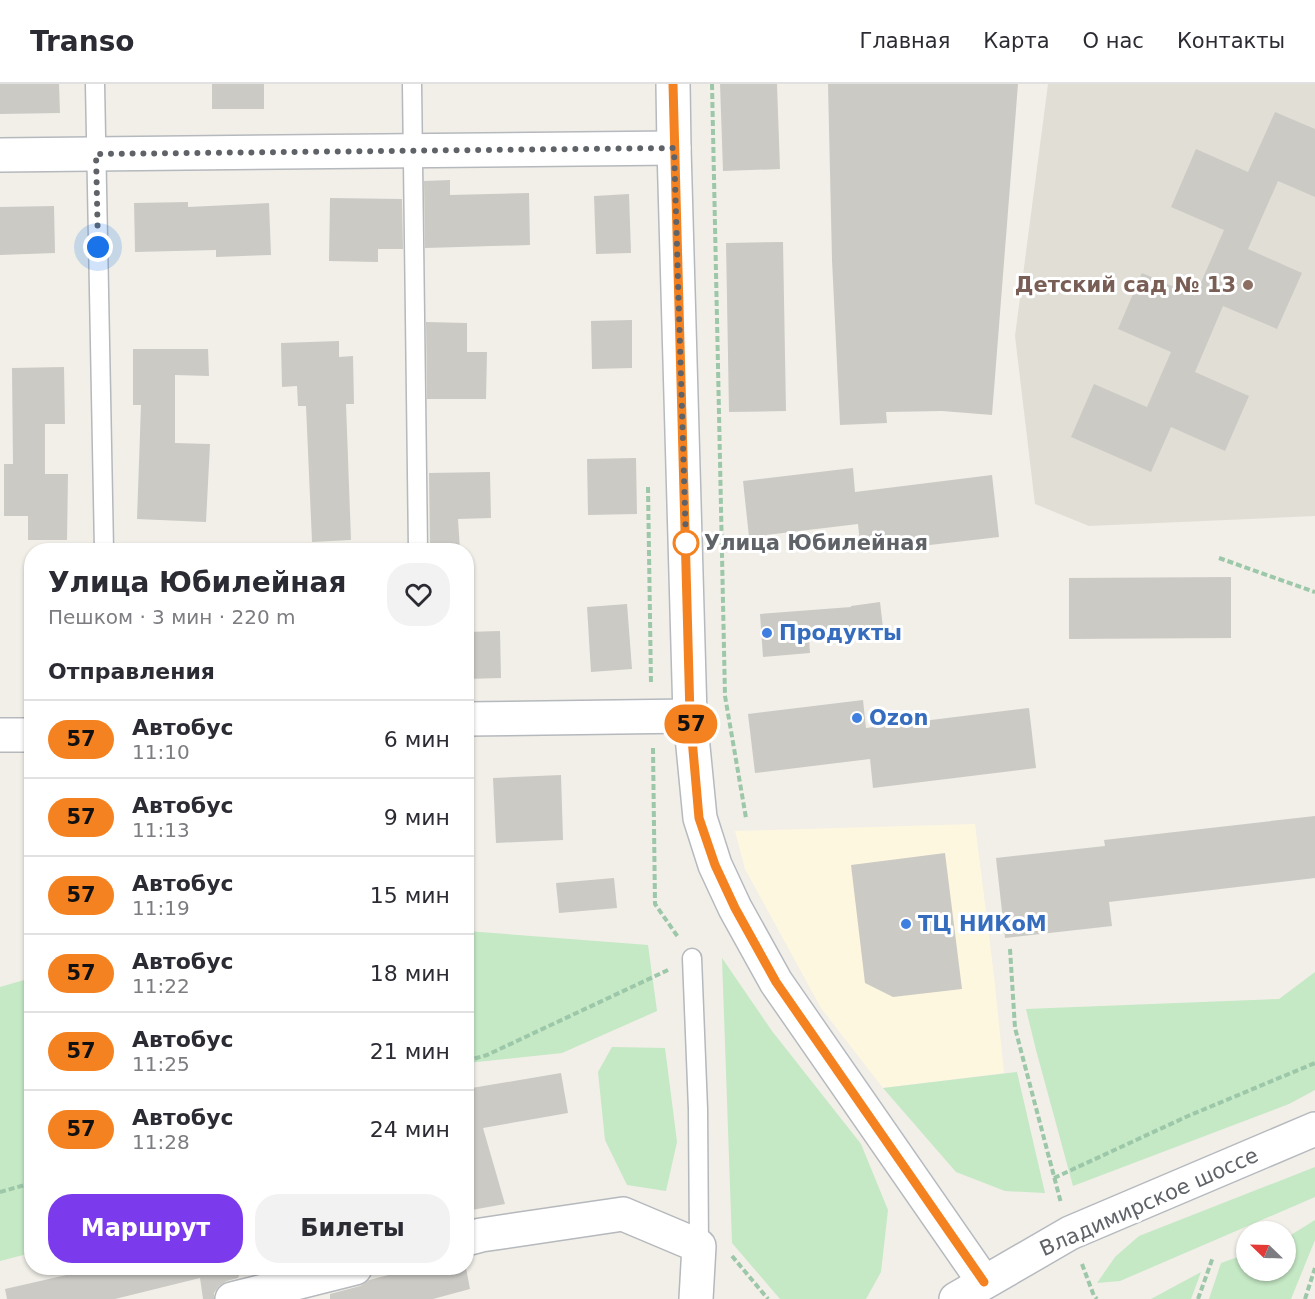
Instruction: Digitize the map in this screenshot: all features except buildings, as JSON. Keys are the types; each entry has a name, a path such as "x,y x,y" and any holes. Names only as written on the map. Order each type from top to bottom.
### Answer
{"main road":[{"path":"673,84 690,716 699,818 715,865 735,908 776,982 984,1282"},
{"path":"0,155 674,148"},
{"path":"474,719 690,716"},
{"path":"0,735 24,735"},
{"name":"Владимирское шоссе","path":"956,1299 1070,1233 1315,1129"},
{"path":"474,1237 623,1214 699,1246 696,1299"},
{"path":"232,1299 327,1275"}],"lane":[{"path":"95,84 105,543"},
{"path":"412,84 418,543"},
{"path":"692,958 698,1109 699,1246"}],"path":[{"path":"711,84 725,696 746,818"},
{"path":"1219,558 1315,592"},
{"path":"1010,949 1015,1028 1070,1233 1097,1299"},
{"path":"474,1058 487,1055 692,958"},
{"path":"1054,1178 1188,1116 1315,1063"},
{"path":"0,1192 24,1185"},
{"path":"699,1246 729,1252 768,1299"},
{"path":"1198,1299 1213,1257"},
{"path":"1305,1299 1315,1268"}],"shaded area":[{"path":"1048,84 1315,84 1315,516 1089,526 1035,504 1015,336"},
{"path":"975,824 1004,1073 883,1088 821,1008 745,869 735,831"}],"green space":[{"path":"474,932 648,945 657,1011 562,1053 474,1062"},
{"path":"722,958 772,1031 861,1144 888,1210 881,1272 866,1299 780,1299 732,1243"},
{"path":"1315,972 1315,1090 1289,1104 1073,1186 1026,1009 1279,999"},
{"path":"24,980 24,1255 0,1261 0,987"},
{"path":"612,1047 665,1048 677,1142 666,1191 627,1185 605,1140 598,1072"},
{"path":"1017,1072 1045,1193 1005,1191 956,1172 883,1088"},
{"path":"1315,1167 1315,1197 1259,1221 1236,1221 1236,1231 1120,1281 1097,1283 1115,1257 1139,1236"},
{"path":"1315,1220 1315,1240 1291,1299 1209,1299 1221,1263 1236,1258 1236,1281 1296,1281 1296,1232"},
{"path":"1201,1272 1191,1299 1151,1299"}],"bus line":[{"name":"57","path":"673,84 690,716 699,818 715,865 735,908 776,982 984,1282"}],"place":[{"name":"Детский сад № 13","path":"1248,285"},
{"name":"Улица Юбилейная","path":"686,543"},
{"name":"Продукты","path":"767,633"},
{"name":"Ozon","path":"857,718"},
{"name":"ТЦ НИКоМ","path":"906,924"}],"route":[{"path":"98,247 96,154 674,148 686,543"}]}
